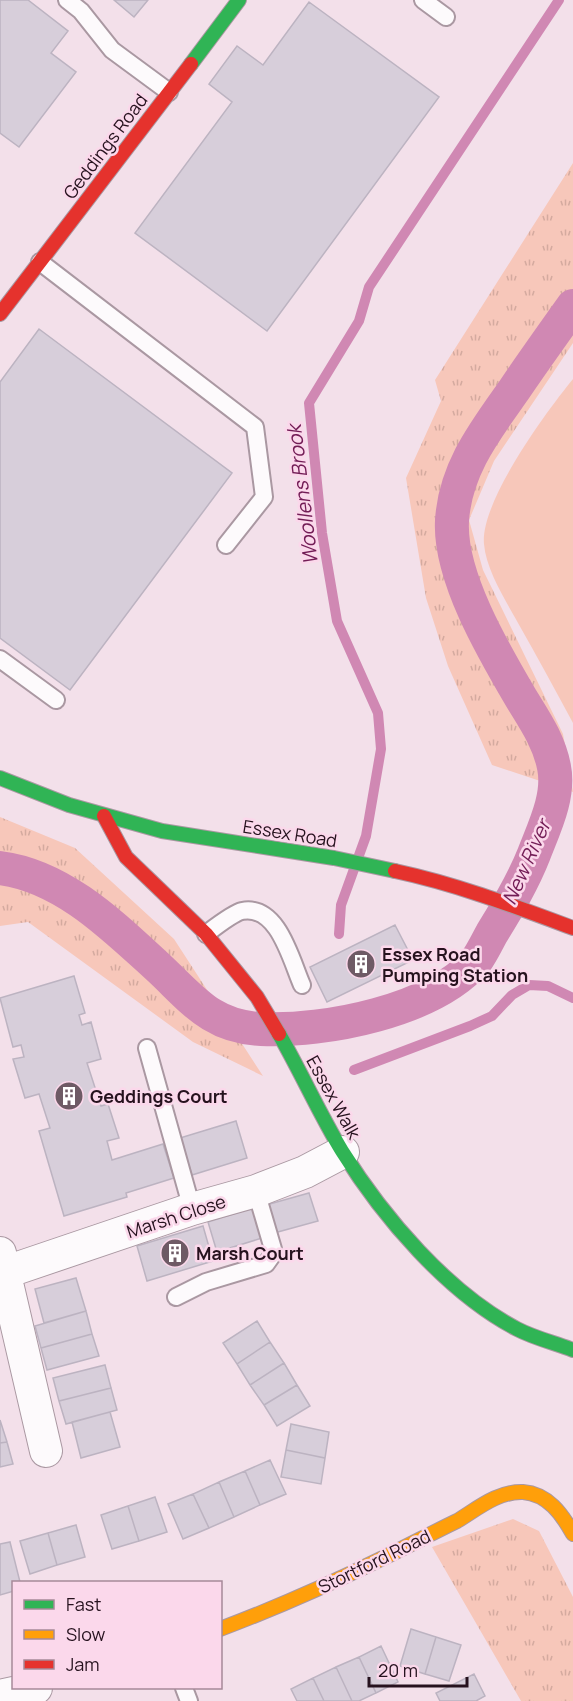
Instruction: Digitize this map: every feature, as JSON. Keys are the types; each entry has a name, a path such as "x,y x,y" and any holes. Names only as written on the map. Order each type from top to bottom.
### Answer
{"street":[{"name":"Geddings Road","path":"0,314 239,0"},
{"name":"Essex Road","path":"0,778 69,805 162,831 334,858 427,878 573,928"},
{"name":"Essex Walk","path":"104,816 126,857 206,934 262,1005 343,1152 389,1217 431,1263 455,1285 518,1330 573,1350"},
{"name":"Marsh Close","path":"46,1451 3,1262 256,1191 305,1172 343,1152"},
{"name":"Stortford Road","path":"222,1628 341,1579 496,1498 511,1493 527,1492 552,1504 563,1514 573,1534"},
{"path":"0,1696 32,1689"}],"lane":[{"path":"67,0 81,11 112,51 170,92"},
{"path":"423,0 446,17"},
{"path":"40,262 255,427 264,497 226,545"},
{"path":"0,659 56,700"},
{"path":"206,934 242,911 263,913 276,924 302,985"},
{"path":"147,1048 192,1209"},
{"path":"176,1297 206,1282 266,1264 273,1249 256,1191"}],"green space":[{"path":"573,163 573,343 494,461 469,520 483,570 563,734 573,792 492,765 448,666 426,598 406,478 441,401 435,380"},
{"path":"573,379 573,723 497,585 488,564 484,544 492,505 503,482 532,435"},
{"path":"0,817 75,848 174,939 263,1076 193,1042 28,922 0,926"},
{"path":"513,1519 539,1531 573,1597 573,1701 521,1701 432,1547"}],"building":[{"path":"0,0 28,0 68,31 51,53 76,72 19,147 0,133"},
{"path":"114,0 148,0 134,17"},
{"path":"309,2 439,97 267,331 135,233 232,102 209,84 237,46 263,65"},
{"path":"39,329 232,473 70,690 0,638 0,382"},
{"name":"Essex Road Pumping Station","path":"395,925 413,960 327,1002 310,967"},
{"name":"Geddings Court","path":"74,976 85,1013 79,1015 82,1025 91,1022 101,1059 87,1063 101,1106 108,1104 119,1138 107,1141 112,1160 163,1144 174,1178 126,1193 127,1197 64,1216 39,1131 50,1128 39,1094 25,1098 13,1059 24,1057 21,1045 13,1047 0,998"},
{"name":"Geddings Court","path":"236,1121 247,1158 192,1175 180,1138"},
{"path":"309,1193 318,1221 274,1233 266,1205"},
{"path":"252,1208 262,1238 217,1252 208,1222"},
{"name":"Marsh Court","path":"203,1226 213,1261 147,1281 137,1246"},
{"path":"76,1278 86,1311 44,1323 35,1289"},
{"path":"86,1311 92,1334 41,1348 35,1326"},
{"path":"257,1321 270,1342 237,1364 223,1343"},
{"path":"92,1334 99,1356 47,1370 41,1348"},
{"path":"270,1342 284,1363 250,1385 237,1364"},
{"path":"284,1363 297,1385 264,1405 250,1385"},
{"path":"105,1365 111,1388 59,1401 53,1378"},
{"path":"297,1385 310,1406 277,1426 264,1405"},
{"path":"111,1388 117,1410 66,1424 59,1401"},
{"path":"110,1412 120,1447 81,1458 72,1422"},
{"path":"0,1420 7,1442 0,1443"},
{"path":"291,1424 329,1432 325,1458 286,1450"},
{"path":"7,1442 13,1464 0,1467 0,1443"},
{"path":"286,1450 325,1458 321,1484 281,1477"},
{"path":"270,1460 286,1494 260,1505 245,1471"},
{"path":"245,1471 260,1505 234,1517 219,1482"},
{"path":"219,1482 234,1517 209,1528 193,1494"},
{"path":"193,1494 209,1528 183,1539 168,1504"},
{"path":"155,1497 167,1532 139,1541 128,1506"},
{"path":"128,1506 139,1541 112,1549 101,1515"},
{"path":"76,1525 85,1557 57,1565 48,1533"},
{"path":"48,1533 57,1565 30,1574 20,1541"},
{"path":"10,1542 20,1581 12,1581 12,1592 0,1595 0,1544"},
{"path":"411,1629 436,1637 425,1674 400,1666"},
{"path":"436,1637 461,1645 449,1681 425,1674"},
{"path":"381,1646 398,1682 376,1693 359,1657"},
{"path":"359,1657 376,1693 359,1701 352,1701 336,1667"},
{"path":"336,1667 352,1701 324,1701 313,1678"},
{"path":"474,1674 485,1696 476,1701 440,1701 436,1693"},
{"path":"313,1678 324,1701 297,1701 291,1689"}],"waterway":[{"name":"Woollens Brook","path":"339,934 341,905 366,836 381,749 378,713 337,621 322,533 309,403 359,321 369,287 559,0"},
{"name":"New River","path":"0,868 46,881 87,906 143,953 204,1010 229,1023 244,1027 261,1029 316,1027 376,1015 433,993 457,978 476,961 530,864 550,812 555,778 552,758 545,740 498,659 465,589 453,543 454,502 465,468 482,436 573,306"},
{"name":"Woollens Brook","path":"354,1070 492,1016 512,995 529,985 548,986 573,998"}],"traffic: fast":[{"path":"191,64 239,0"},
{"path":"0,778 69,805 162,831 334,858 395,871"},
{"path":"279,1034 342,1151 358,1176 397,1227 419,1251 442,1274 491,1314 537,1338 573,1350"}],"traffic: slow":[{"path":"222,1628 363,1568 505,1494 523,1492 547,1501 559,1512 573,1534"}],"traffic: jam":[{"path":"0,314 191,64"},
{"path":"104,816 126,857 206,934 257,997 279,1034"},
{"path":"395,871 463,889 573,928"}],"place":[{"name":"Essex Road Pumping Station","path":"361,964"},
{"name":"Geddings Court","path":"69,1096"},
{"name":"Marsh Court","path":"175,1253"}]}
